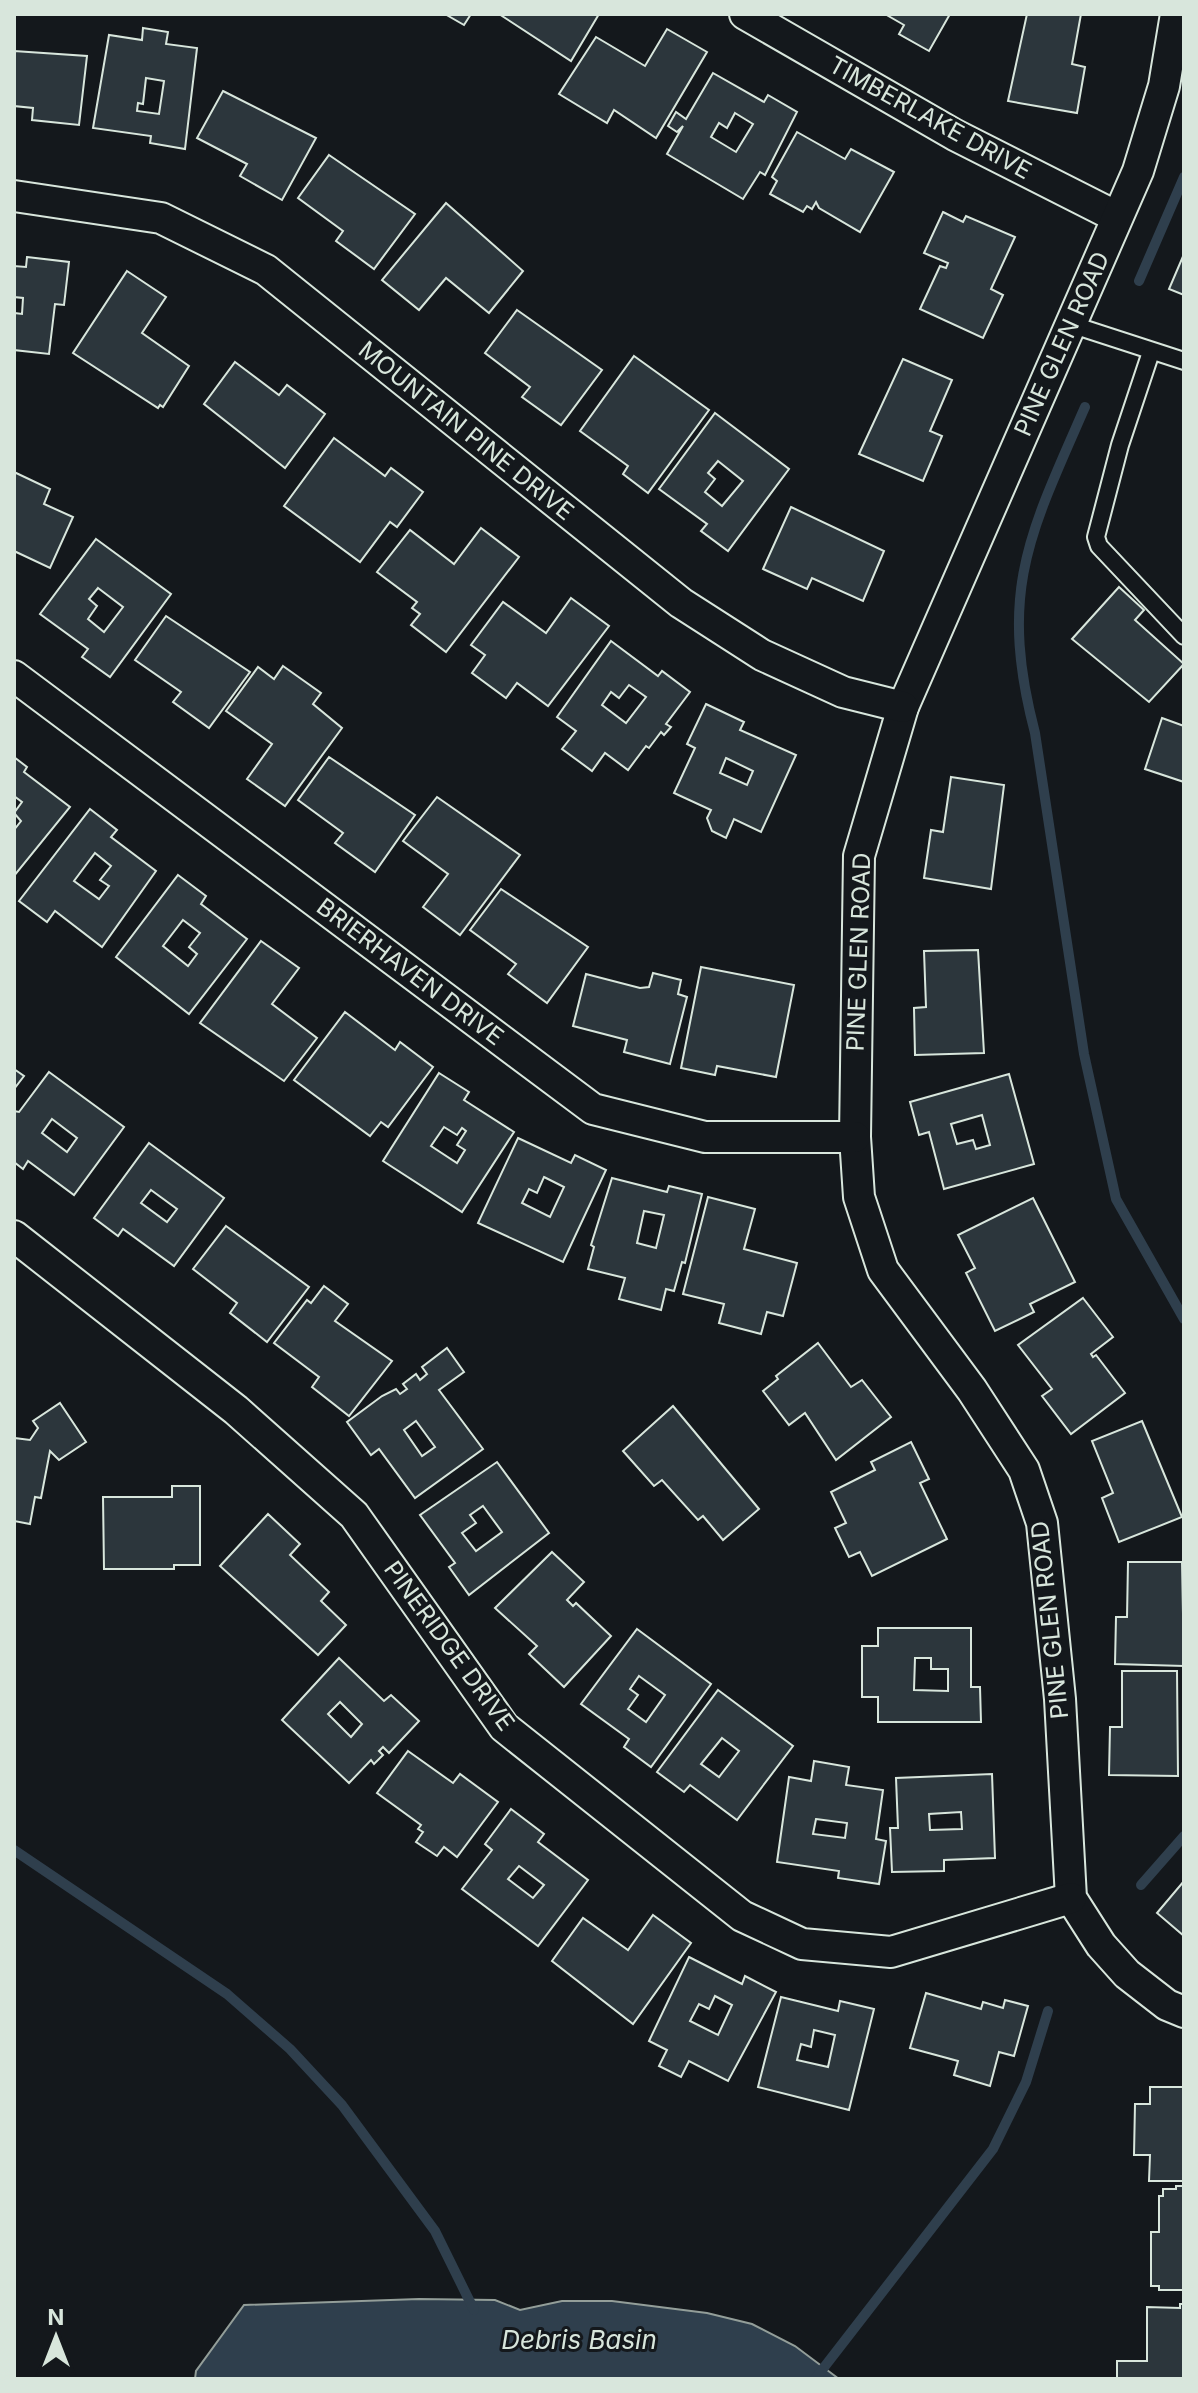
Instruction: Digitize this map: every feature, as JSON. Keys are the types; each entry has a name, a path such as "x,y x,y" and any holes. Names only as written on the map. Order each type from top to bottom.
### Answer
{"street":[{"name":"TIMBERLAKE DRIVE","path":"745,14 955,135 1117,217"},
{"name":"PINE GLEN ROAD","path":"1071,1898 1060,1699 1042,1523 1024,1470 972,1390 883,1270 859,1197 855,1137 859,856 903,707 1152,130 1176,14"},
{"name":"MOUNTAIN PINE DRIVE","path":"14,196 161,218 266,270 681,603 762,655 843,692 903,707"},
{"name":"BRIERHAVEN DRIVE","path":"14,676 593,1109 705,1137 855,1137"},
{"name":"PINERIDGE DRIVE","path":"14,1236 236,1410 354,1515 504,1727 742,1916 802,1944 891,1952 1071,1898"},
{"path":"1071,1898 1101,1945 1127,1974 1167,2005 1184,2012"}],"lane":[{"path":"1070,324 1184,361"},
{"path":"1151,352 1120,445 1096,537 1099,546 1184,636"}],"water":[{"name":"Debris Basin","path":"419,2299 495,2300 520,2310 562,2301 612,2301 707,2313 752,2324 795,2346 839,2379 195,2379 196,2371 244,2305"}],"building":[{"path":"445,14 471,14 464,25"},
{"path":"499,14 599,14 571,61"},
{"path":"885,14 950,14 929,51 899,34 904,25"},
{"path":"1027,14 1081,14 1072,64 1085,67 1077,113 1008,101"},
{"path":"143,28 168,32 166,44 197,48 185,149 150,143 151,136 93,128 109,35 142,40","holes":["146,78 164,81 159,114 137,111 138,103 143,104"]},
{"path":"667,29 707,52 656,138 614,110 607,123 559,94 596,37 645,66"},
{"path":"14,51 87,56 79,125 32,120 33,108 14,106"},
{"path":"713,73 764,102 768,95 797,112 765,175 760,172 743,199 667,154 683,126 677,132 668,126 676,112 686,119","holes":["735,113 753,124 736,152 711,137 719,123 727,128"]},
{"path":"223,91 316,138 282,200 240,176 247,164 197,138"},
{"path":"797,132 845,159 851,149 894,172 860,232 819,208 816,202 812,209 807,206 803,212 770,194 777,181 772,177"},
{"path":"329,155 415,214 374,269 336,241 343,231 298,198"},
{"path":"446,203 523,271 489,313 446,278 419,310 382,280"},
{"path":"943,212 963,222 966,216 1015,237 991,289 1003,295 983,338 920,309 940,266 946,268 948,263 924,253"},
{"path":"1184,254 1184,295 1169,289"},
{"path":"27,257 69,262 64,305 55,304 49,354 14,350 14,313 22,314 23,298 14,297 14,266 26,267"},
{"path":"127,271 166,297 142,333 189,366 163,407 160,405 158,408 73,353"},
{"path":"517,310 602,370 561,425 522,397 530,387 485,353"},
{"path":"634,356 709,410 648,493 623,474 628,466 580,431"},
{"path":"903,359 952,380 930,431 942,436 923,481 859,454"},
{"path":"235,362 279,395 287,385 325,414 285,468 204,404"},
{"path":"715,413 789,469 728,551 701,531 707,524 659,489","holes":["718,461 743,481 722,506 705,492 715,479 708,473"]},
{"path":"334,438 385,476 391,468 423,492 397,527 390,522 360,562 284,506"},
{"path":"14,472 50,489 44,504 73,517 50,568 14,551"},
{"path":"791,507 884,551 863,601 812,578 807,589 763,569"},
{"path":"481,528 519,557 446,652 411,625 420,614 412,608 417,602 377,572 410,530 454,564"},
{"path":"96,539 171,594 110,677 82,657 88,649 40,614","holes":["98,588 123,607 104,632 88,619 97,606 89,599"]},
{"path":"1119,587 1144,610 1135,620 1184,664 1149,702 1072,639"},
{"path":"571,598 609,626 548,706 517,683 506,698 472,673 485,655 471,645 503,602 546,633"},
{"path":"166,616 250,672 209,728 173,702 181,692 135,660"},
{"path":"611,641 658,676 662,671 690,692 666,724 671,727 664,735 661,732 649,748 646,746 628,770 605,753 592,771 562,749 576,731 557,717","holes":["629,685 646,697 626,723 602,705 611,692 619,698"]},
{"path":"283,666 321,693 313,704 342,728 285,806 247,779 272,744 226,711 258,667 274,679"},
{"path":"706,704 744,722 740,730 796,755 761,832 734,819 726,838 712,831 707,818 711,810 674,793 695,748 687,744","holes":["726,758 753,771 747,785 720,773"]},
{"path":"1162,718 1184,726 1184,782 1145,769"},
{"path":"14,757 27,767 24,772 70,807 14,876 14,830 21,821 14,813 22,802 14,796"},
{"path":"329,757 415,815 375,872 335,843 343,833 298,800"},
{"path":"951,777 1004,785 991,889 924,878 931,830 943,832"},
{"path":"437,797 520,855 460,935 423,907 448,874 403,841"},
{"path":"90,809 117,830 111,837 156,871 102,947 55,911 47,922 19,901","holes":["95,853 111,866 100,880 109,886 99,899 74,881"]},
{"path":"178,875 206,896 201,904 247,939 189,1014 116,957","holes":["183,920 200,933 189,947 197,954 188,966 163,946"]},
{"path":"501,889 588,947 547,1003 508,974 516,964 470,930"},
{"path":"261,941 299,968 272,1004 317,1038 284,1081 200,1023"},
{"path":"978,950 984,1053 915,1055 914,1008 926,1007 924,951"},
{"path":"701,967 794,985 776,1077 717,1066 715,1075 681,1068"},
{"path":"653,973 681,980 678,994 687,997 670,1064 624,1052 627,1040 573,1026 586,974 640,988 649,987"},
{"path":"345,1012 395,1050 400,1042 433,1067 388,1127 381,1122 370,1136 294,1080"},
{"path":"14,1069 24,1076 14,1089"},
{"path":"49,1072 124,1127 74,1195 28,1161 23,1169 14,1162 14,1111 19,1112","holes":["52,1119 77,1138 67,1152 42,1133"]},
{"path":"439,1073 469,1092 464,1100 514,1132 462,1212 383,1161","holes":["444,1127 457,1135 462,1128 466,1131 457,1145 465,1150 457,1163 431,1146"]},
{"path":"1009,1074 1034,1164 944,1189 929,1132 919,1135 910,1102","holes":["982,1115 990,1145 976,1149 973,1140 957,1144 951,1124"]},
{"path":"518,1138 571,1163 575,1155 606,1170 563,1262 478,1223","holes":["544,1177 564,1187 550,1217 522,1203 529,1189 537,1193"]},
{"path":"149,1143 224,1198 174,1266 123,1229 118,1236 94,1218","holes":["151,1190 177,1209 167,1222 141,1203"]},
{"path":"612,1178 667,1192 669,1186 702,1194 685,1263 682,1262 674,1291 666,1289 661,1310 619,1299 625,1278 588,1269 594,1247 591,1245","holes":["644,1211 664,1215 656,1248 637,1243"]},
{"path":"708,1197 755,1209 744,1249 797,1263 783,1316 767,1312 761,1334 719,1323 724,1304 683,1294"},
{"path":"1033,1198 1075,1282 1030,1304 1034,1312 995,1331 966,1273 975,1268 958,1235"},
{"path":"226,1226 309,1287 267,1342 230,1313 237,1303 193,1269"},
{"path":"324,1286 348,1304 335,1321 392,1361 349,1416 312,1387 319,1377 274,1343 307,1300 311,1303"},
{"path":"1083,1298 1113,1337 1091,1354 1093,1357 1096,1355 1125,1393 1071,1434 1042,1396 1052,1389 1018,1345"},
{"path":"818,1343 851,1387 862,1380 891,1417 836,1460 805,1413 789,1425 763,1391 778,1379 776,1376"},
{"path":"447,1348 464,1372 439,1390 483,1449 415,1498 379,1449 371,1455 347,1422 382,1396 396,1389 400,1394 407,1389 403,1384 416,1374 420,1380 427,1374 422,1367","holes":["416,1421 435,1447 422,1456 404,1430"]},
{"path":"60,1403 86,1442 59,1460 50,1451 41,1498 35,1497 30,1524 14,1521 14,1438 30,1440 38,1428 33,1421"},
{"path":"673,1406 759,1509 723,1540 703,1516 698,1520 662,1480 654,1486 623,1451"},
{"path":"1142,1421 1182,1517 1119,1542 1102,1498 1113,1493 1092,1441"},
{"path":"911,1442 929,1479 920,1483 947,1539 872,1576 860,1552 849,1557 835,1528 846,1523 831,1492 875,1470 871,1462"},
{"path":"497,1462 549,1533 469,1595 449,1567 455,1563 420,1515","holes":["483,1506 502,1532 476,1551 462,1533 476,1523 470,1515"]},
{"path":"172,1486 200,1486 200,1565 174,1565 174,1569 104,1569 103,1497 172,1497"},
{"path":"268,1514 300,1544 290,1555 329,1592 321,1601 346,1625 318,1655 220,1566"},
{"path":"552,1552 584,1582 567,1600 573,1606 576,1603 611,1636 564,1687 529,1654 537,1646 495,1608"},
{"path":"1128,1562 1182,1562 1184,1666 1115,1664 1116,1617 1127,1617"},
{"path":"878,1628 971,1628 971,1687 980,1687 981,1722 878,1722 878,1697 862,1697 862,1646 878,1646","holes":["915,1658 931,1658 931,1669 948,1669 948,1691 914,1690"]},
{"path":"637,1629 711,1684 651,1767 624,1747 629,1739 581,1704","holes":["639,1676 665,1695 646,1722 628,1709 638,1695 630,1689"]},
{"path":"339,1658 384,1701 391,1695 419,1721 389,1753 383,1747 379,1751 383,1755 374,1764 371,1760 349,1783 282,1720","holes":["340,1702 362,1724 351,1737 328,1714"]},
{"path":"1122,1671 1177,1671 1178,1776 1109,1775 1110,1727 1122,1727"},
{"path":"718,1690 793,1746 737,1820 690,1785 684,1792 657,1772","holes":["722,1738 739,1751 719,1777 701,1764"]},
{"path":"408,1751 453,1783 460,1774 498,1802 457,1857 444,1847 437,1856 416,1842 423,1832 418,1829 421,1825 377,1793"},
{"path":"814,1761 849,1767 846,1785 883,1790 876,1839 886,1841 879,1884 838,1878 839,1871 777,1862 789,1777 811,1781","holes":["816,1819 847,1823 845,1838 813,1834"]},
{"path":"992,1774 995,1858 944,1860 944,1871 892,1872 890,1828 898,1828 896,1778","holes":["961,1812 962,1829 930,1830 929,1814"]},
{"path":"511,1809 544,1834 538,1842 588,1880 538,1946 462,1889 492,1850 485,1844","holes":["519,1866 544,1885 533,1898 508,1879"]},
{"path":"1184,1881 1184,1936 1157,1913"},
{"path":"653,1915 691,1943 633,2024 552,1961 583,1918 628,1950"},
{"path":"689,1957 742,1984 745,1976 776,1992 728,2081 689,2061 681,2077 659,2066 667,2050 649,2041","holes":["715,1996 732,2005 718,2035 690,2021 699,2004 709,2009"]},
{"path":"926,1993 981,2009 983,2002 1003,2008 1005,2000 1028,2006 1014,2056 999,2052 990,2086 954,2075 958,2061 910,2048"},
{"path":"781,1997 838,2011 840,2001 874,2009 849,2110 758,2087","holes":["814,2030 835,2035 828,2067 797,2060 801,2044 811,2047"]},
{"path":"1150,2087 1184,2087 1184,2181 1149,2181 1150,2155 1134,2155 1135,2104 1150,2104"},
{"path":"1176,2186 1184,2186 1184,2290 1159,2290 1159,2286 1151,2286 1151,2232 1159,2232 1159,2196 1163,2196 1163,2189 1176,2189"},
{"path":"1180,2304 1184,2304 1184,2379 1117,2379 1117,2361 1147,2361 1147,2307 1180,2308"}],"waterway":[{"path":"1139,281 1184,177"},
{"path":"1085,407 1035,529 1025,565 1019,640 1084,1054 1116,1199 1184,1319"},
{"path":"1141,1885 1184,1836"},
{"path":"14,1850 227,1994 290,2049 342,2105 435,2231 474,2310"},
{"path":"815,2379 993,2149 1026,2082 1048,2011"}]}
